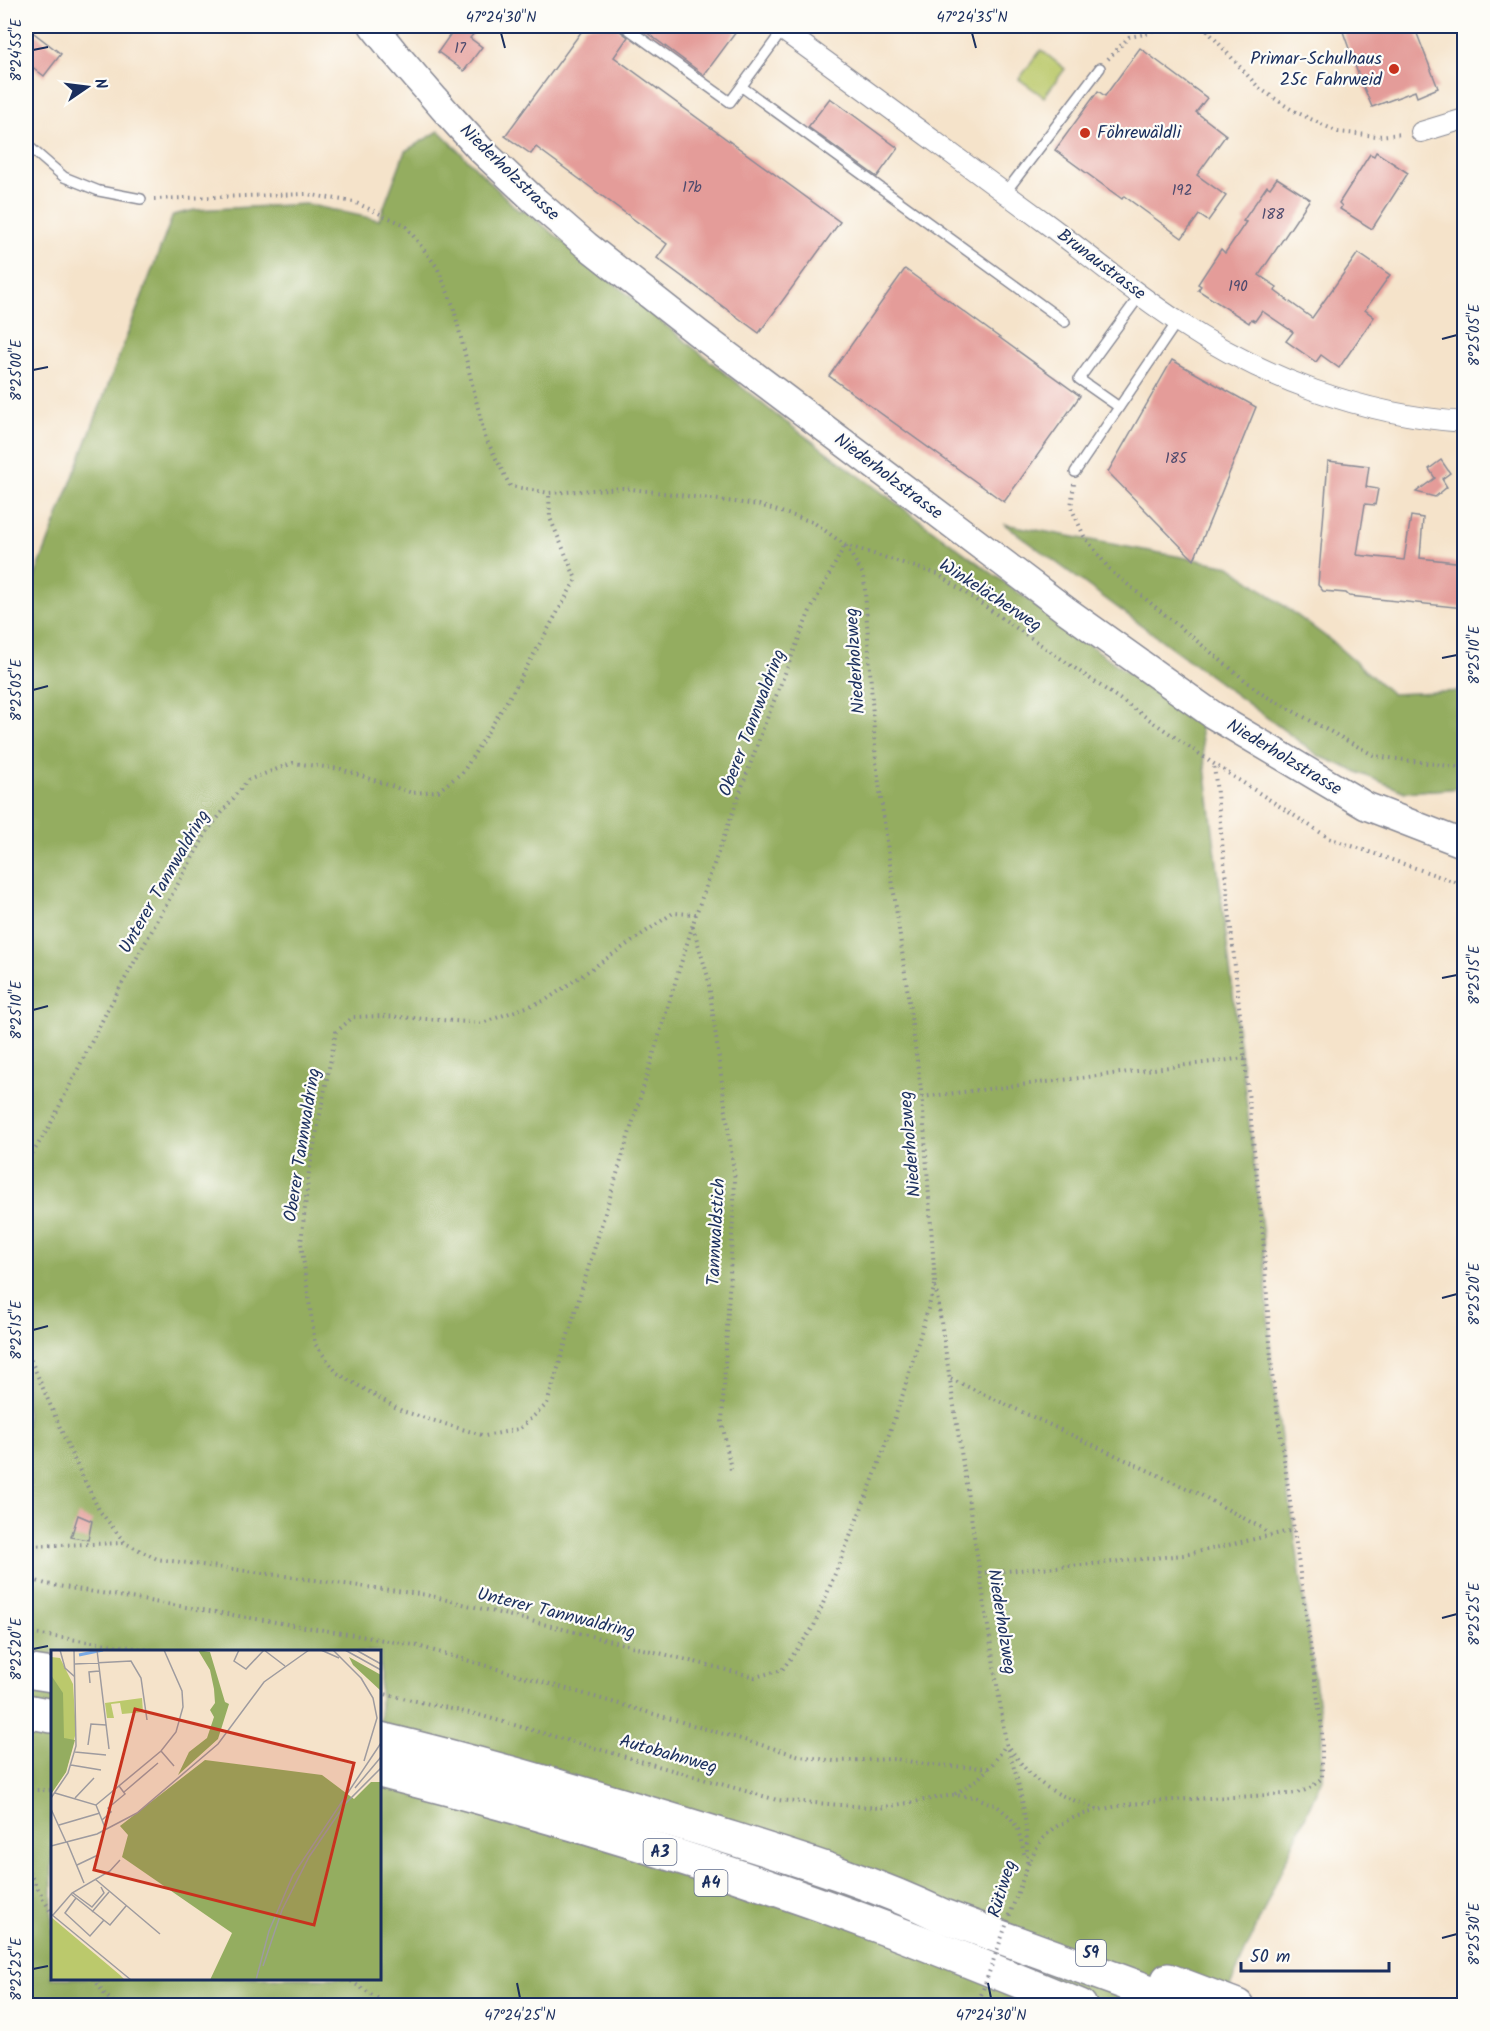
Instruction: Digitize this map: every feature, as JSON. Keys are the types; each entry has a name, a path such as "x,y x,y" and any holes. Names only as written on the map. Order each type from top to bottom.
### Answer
{"highway":[{"path":"26,1671 51,1675"},
{"path":"26,1712 51,1716"},
{"name":"A3","path":"381,1739 631,1807 811,1865 907,1899"},
{"name":"A3","path":"381,1771 565,1822 720,1871 871,1923 1080,2006"},
{"name":"A4","path":"381,1786 575,1839 717,1885 866,1938 1035,2006"},
{"path":"907,1899 943,1916 1189,2006"},
{"name":"59","path":"907,1899 946,1901 1237,2006"}],"main road":[{"name":"Niederholzstrasse","path":"374,26 422,86 480,150 571,232 698,333 928,507 1067,611 1213,715 1366,806 1464,844"}],"street":[{"name":"Brunaustrasse","path":"780,28 1177,321 1241,359 1298,385 1372,409 1464,422"},
{"path":"1421,132 1464,119"}],"lane":[{"path":"624,26 730,102 780,28"},
{"path":"1005,194 1100,68"},
{"path":"742,87 1065,322"},
{"path":"26,144 64,177 99,191 141,199"},
{"path":"1119,407 1079,379 1141,294"},
{"path":"1075,472 1177,321"}],"path":[{"path":"1100,68 1128,37 1150,33 1157,26"},
{"path":"1203,26 1259,88 1292,110 1319,124 1338,132 1360,135 1377,136 1421,132"},
{"path":"141,199 306,194 354,202 405,225 437,267 453,305 485,437 510,486 549,494"},
{"path":"1075,472 1071,507 1084,536 1110,570 1263,694 1375,756 1464,768"},
{"name":"Winkelächerweg","path":"549,494 623,488 759,506 813,522 845,545 938,574 1214,764 1329,838 1464,885"},
{"name":"Unterer Tannwaldring","path":"26,1164 27,1158 50,1125 107,1011 208,830 248,780 293,763 341,769 412,793 438,791 463,772 515,688 576,579 550,518 549,494"},
{"name":"Oberer Tannwaldring","path":"696,914 673,913 546,1000 482,1023 384,1016 353,1017 336,1032 309,1171 301,1243 315,1344 336,1373 402,1411 484,1436 519,1429 547,1404 696,914 764,726 805,623 845,545"},
{"name":"Niederholzweg","path":"845,545 864,576 876,762 922,1097 935,1283 1006,1743"},
{"path":"1026,1870 1032,1854 1053,1829 1067,1821 1101,1810 1165,1800 1232,1798 1304,1791 1322,1778 1322,1729 1272,1374 1263,1236 1214,764"},
{"name":"Tannwaldstich","path":"693,926 708,978 735,1180 722,1422 731,1470"},
{"path":"922,1097 1245,1058"},
{"name":"Unterer Tannwaldring","path":"26,1350 71,1453 99,1510 125,1543 157,1559 427,1595 755,1677 782,1671 814,1626 874,1477 902,1397 935,1283"},
{"path":"950,1379 1199,1494 1269,1534"},
{"path":"979,1573 1083,1566 1184,1555 1294,1530"},
{"path":"26,1546 125,1543"},
{"path":"26,1578 46,1584 414,1645 800,1756 834,1761 896,1759 930,1765 989,1768"},
{"path":"26,1633 150,1650"},
{"name":"Autobahnweg","path":"381,1693 479,1715 777,1800 879,1808 953,1795 975,1797 997,1806 1010,1817 1018,1829 1026,1870"},
{"path":"1006,1743 1024,1770 1044,1787 1101,1810"},
{"name":"Autobahnweg","path":"953,1795 969,1786 989,1768 1006,1743"},
{"name":"Rütiweg","path":"977,2006 1026,1870 1027,1833 1023,1798 1006,1743"},
{"path":"26,1792 27,1790 51,1790"},
{"path":"26,1867 51,1912"},
{"path":"95,1980 105,1995 117,2006"},
{"path":"349,1980 390,2006"}],"green space":[{"path":"1041,50 1065,69 1044,97 1019,79"},
{"path":"439,131 519,211 523,209 775,414 1200,726 1263,1236 1272,1374 1322,1729 1322,1778 1222,2005 26,2005 26,600 173,215 195,210 306,204 379,220 405,151"},
{"path":"1004,524 1230,566 1329,639 1392,694 1464,691 1464,788 1405,792 1319,756"}],"building":[{"path":"437,26 480,26 470,38 482,47 464,71 438,52 450,35"},
{"path":"617,26 628,37 614,57 840,222 759,333 657,258 667,244 536,147 531,154 505,136 584,28"},
{"path":"638,26 727,26 736,32 704,75"},
{"name":"Primar-Schulhaus 25c Fahrweid","path":"1341,26 1414,26 1438,88 1417,97 1415,91 1372,107"},
{"path":"26,27 61,54 44,76 26,62"},
{"path":"1140,48 1207,98 1196,112 1226,135 1197,175 1226,196 1208,221 1199,215 1182,238 1124,196 1122,199 1055,150 1098,91 1105,96"},
{"path":"830,98 898,148 877,177 808,127"},
{"path":"1376,152 1408,173 1372,229 1340,209 1342,206 1339,203 1370,154 1374,156"},
{"path":"1277,178 1310,199 1259,275 1277,287 1275,291 1312,318 1358,253 1390,275 1365,310 1374,317 1339,368 1321,355 1316,362 1286,341 1293,332 1262,311 1255,321 1251,319 1249,323 1198,290 1201,286 1198,284 1221,249 1225,253 1267,186 1270,188"},
{"path":"905,269 1080,396 1004,502 829,376"},
{"path":"1172,360 1256,407 1194,560 1108,472"},
{"path":"1441,460 1450,473 1442,479 1447,487 1435,497 1416,492 1435,478 1429,469"},
{"path":"1328,461 1369,466 1366,487 1378,489 1375,505 1365,504 1357,555 1404,560 1411,516 1423,518 1420,558 1464,563 1464,608 1349,596 1346,593 1323,591 1318,585"},
{"path":"78,1515 92,1521 88,1540 71,1537"}],"place":[{"name":"Primar-Schulhaus 25c Fahrweid","path":"1394,69"},
{"name":"Föhrewäldli","path":"1085,133"}]}
